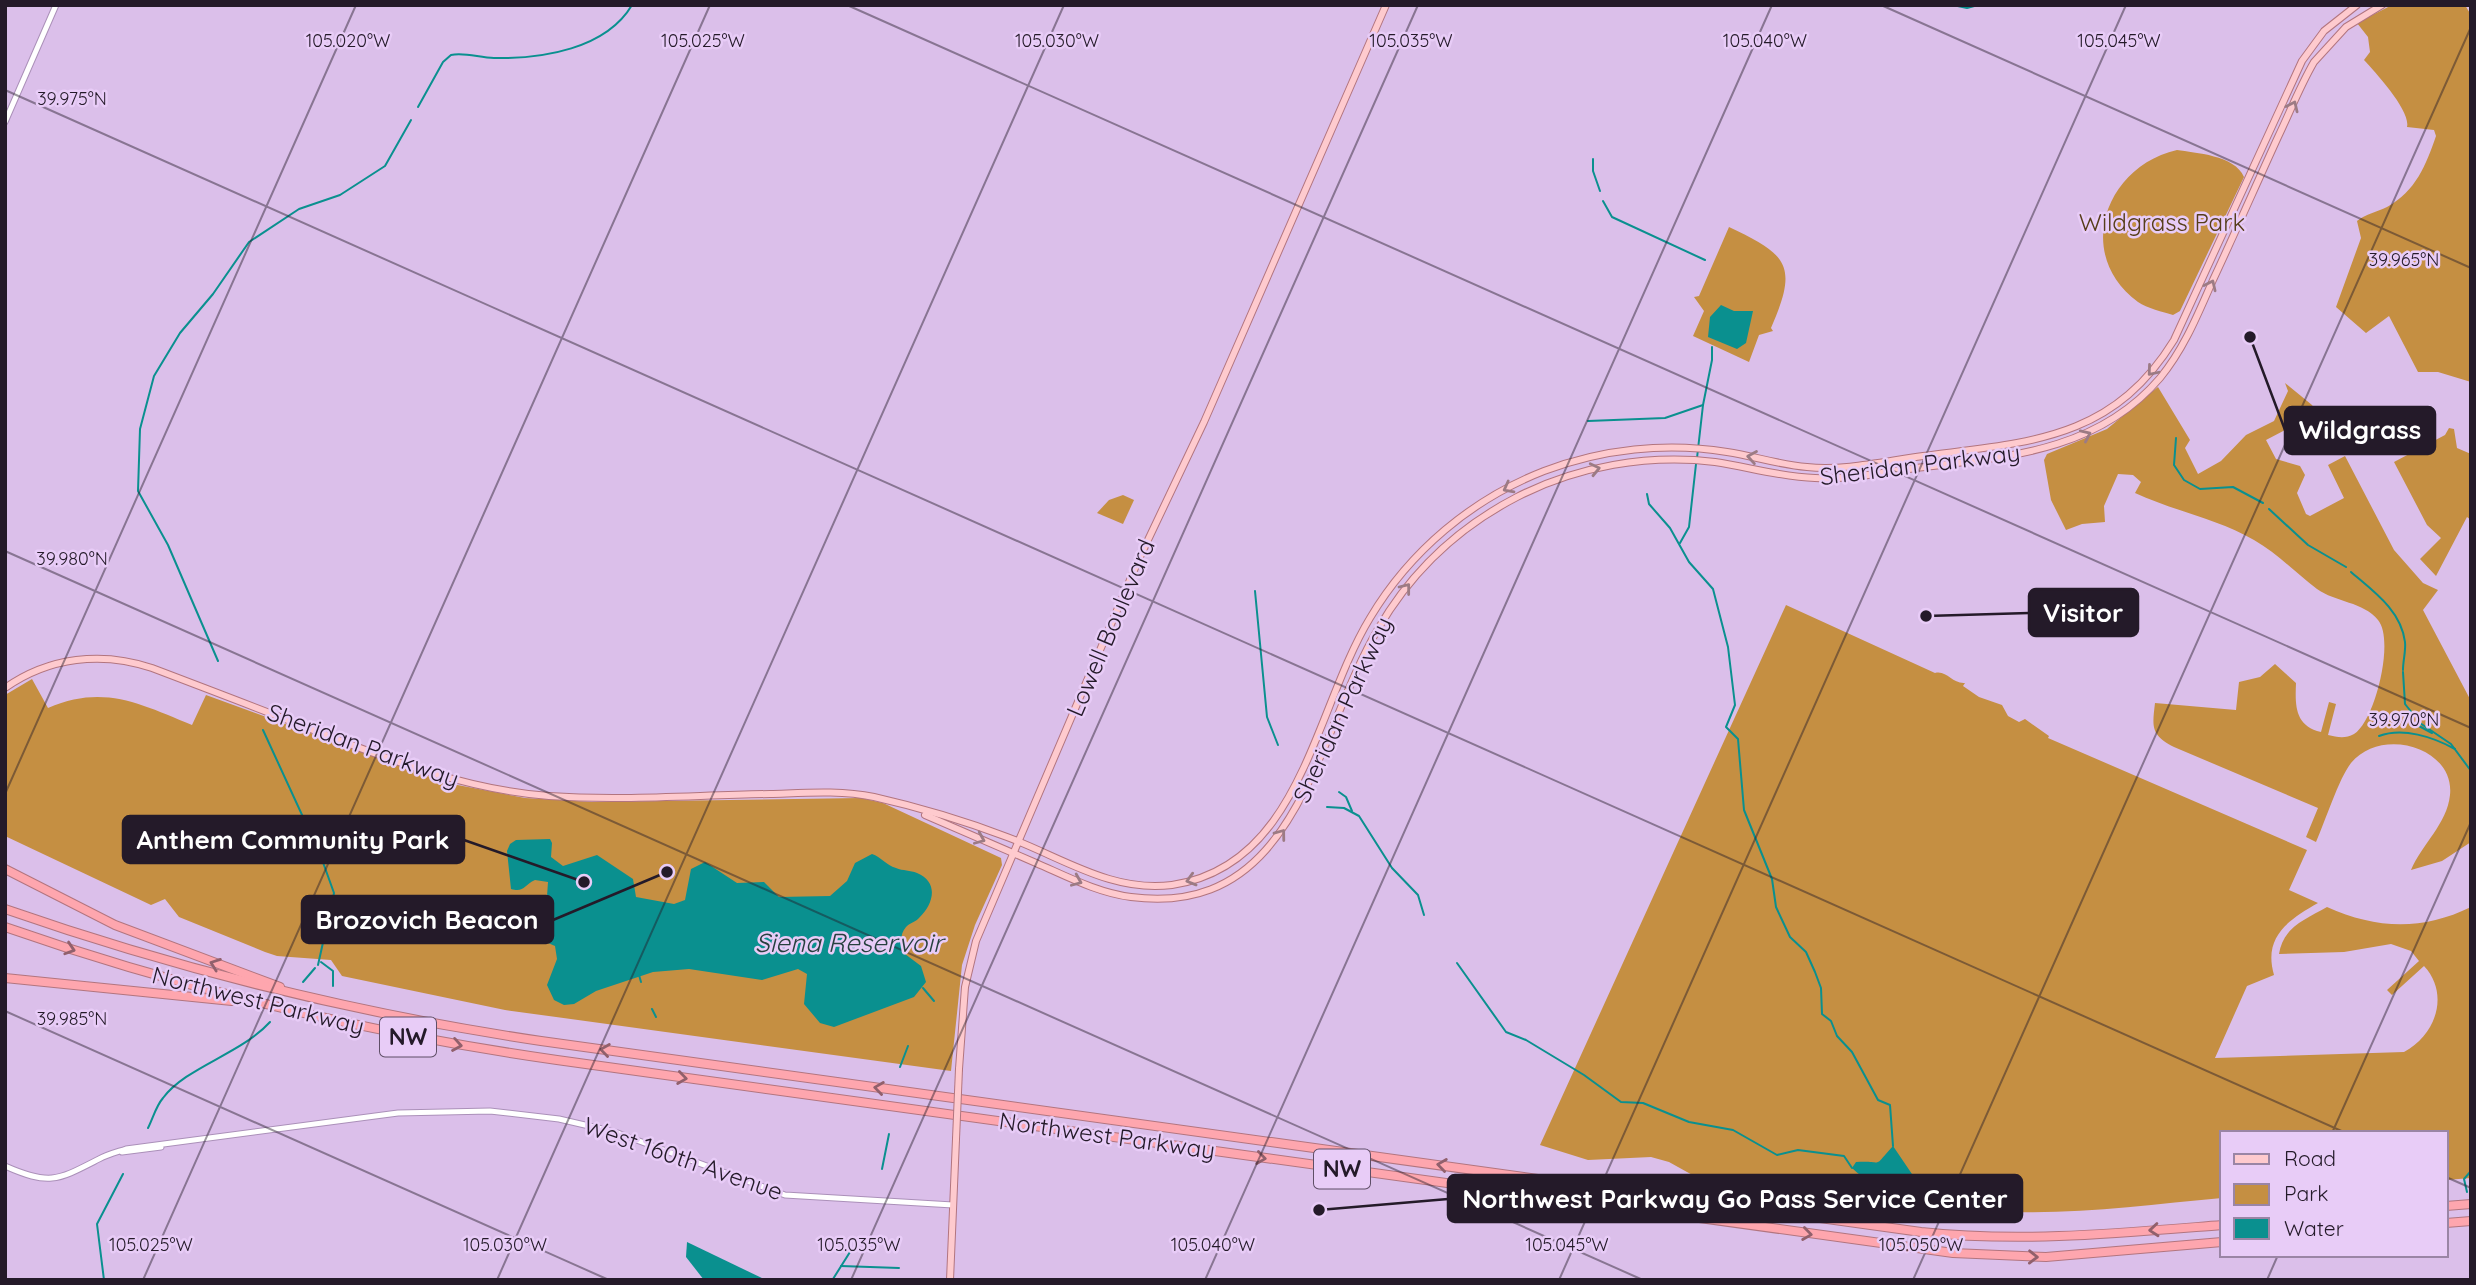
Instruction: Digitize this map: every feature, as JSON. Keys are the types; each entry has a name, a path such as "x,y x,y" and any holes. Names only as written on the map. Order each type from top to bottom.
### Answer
{"highway":[{"path":"5,869 115,925 326,1002"},
{"name":"Northwest Parkway","path":"5,909 172,963 326,1002 530,1040 1921,1232 1997,1238 2059,1237 2220,1225"},
{"name":"Northwest Parkway","path":"5,927 115,963 270,1007 397,1035 512,1054 1953,1253 2046,1257 2220,1242"},
{"path":"5,978 156,991 270,1007"},
{"path":"2448,1206 2471,1204"},
{"path":"2448,1223 2471,1221"}],"main road":[{"name":"Lowell Boulevard","path":"950,1280 963,1004 970,961 1133,573 1204,422 1386,5"},
{"name":"Sheridan Parkway","path":"5,688 36,670 64,662 120,659 152,668 410,767 472,784 579,797 845,793 901,805 1019,842 1099,876 1134,885 1161,886 1188,882 1230,864 1258,842 1280,814 1363,629 1394,583 1431,542 1483,502 1548,470 1601,454 1668,448 1720,451 1801,467 1841,467 2045,439 2080,427 2110,410 2147,377 2174,340 2302,61 2324,31 2357,5"},
{"name":"Sheridan Parkway","path":"901,805 1102,891 1138,898 1187,895 1239,873 1265,853 1290,821 1376,631 1406,586 1426,564 1474,523 1535,488 1599,468 1670,460 1717,463 1814,478 1850,476 2052,448 2087,435 2112,421 2154,384 2185,341 2314,62 2338,33 2382,5"}],"street":[{"path":"5,122 56,5"},
{"name":"West 160th Avenue","path":"5,1166 46,1181 74,1174 98,1159 119,1152 138,1152 163,1146 398,1114 445,1110 505,1112 580,1123 631,1137 785,1195 953,1205"}],"green space":[{"path":"2392,5 2465,5 2471,15 2471,382 2438,372 2418,372 2389,316 2366,333 2336,307 2361,238 2357,221 2397,201 2413,185 2424,167 2436,136 2434,130 2407,127 2407,120 2398,102 2364,60 2370,52 2368,37 2357,23"},
{"name":"Wildgrass Park","path":"2177,150 2224,160 2232,164 2244,177 2180,311 2173,315 2138,302 2118,282 2107,260 2103,237 2106,214 2116,192 2132,174 2152,159"},
{"path":"1729,227 1765,246 1776,255 1783,265 1785,276 1784,290 1771,328 1773,331 1759,335 1749,362 1693,336 1704,311 1694,297 1699,296"},
{"path":"2285,383 2312,405 2338,444 2322,453 2304,420 2266,440 2276,459 2300,466 2305,475 2297,493 2306,514 2310,516 2344,498 2328,465 2345,456 2394,550 2423,583 2438,590 2423,610 2471,701 2471,842 2442,861 2411,870 2439,825 2450,795 2448,778 2441,765 2429,754 2414,747 2397,744 2380,746 2364,752 2351,763 2337,789 2316,842 2306,837 2318,808 2174,747 2161,739 2155,730 2155,703 2236,710 2239,682 2260,677 2275,664 2296,683 2298,714 2306,725 2321,732 2329,702 2336,704 2328,735 2344,737 2354,734 2369,714 2383,661 2383,630 2372,614 2317,589 2254,540 2135,493 2141,482 2133,475 2118,474 2104,506 2105,522 2082,524 2066,530 2051,500 2044,460 2047,454 2107,429 2158,387 2190,440 2185,448 2198,474 2221,461 2246,435 2274,421 2288,391"},
{"path":"2449,428 2454,429 2457,448 2471,454 2471,520 2467,517 2436,576 2420,559 2441,538 2427,525 2394,462 2445,435"},
{"path":"1123,495 1134,500 1123,524 1097,513 1109,500"},
{"path":"1786,605 1935,673 1943,673 1965,683 1963,686 1979,697 2002,705 2008,716 2019,722 2025,719 2049,736 2048,738 2307,850 2289,890 2318,903 2288,923 2275,940 2272,950 2274,975 2247,986 2215,1058 2404,1052 2415,1045 2431,1025 2438,1001 2432,977 2424,966 2392,995 2387,990 2419,961 2411,951 2391,944 2344,952 2279,954 2281,945 2290,930 2327,907 2363,920 2399,924 2435,920 2471,907 2471,1178 2448,1180 2448,1131 2220,1131 2220,1198 2092,1210 2014,1212 1895,1203 1696,1177 1669,1162 1651,1157 1588,1160 1540,1145"},
{"path":"32,679 48,708 68,701 104,697 138,704 192,725 206,695 447,783 525,798 592,802 861,798 883,803 1001,858 1002,865 975,925 962,965 951,1071 505,1010 342,976 331,960 277,956 179,917 165,899 151,905 5,836 5,695"}],"water":[{"path":"1721,305 1734,311 1753,311 1746,343 1737,349 1708,337 1710,317"},
{"name":"Siena Reservoir","path":"550,839 551,857 563,866 597,855 633,879 636,897 674,904 685,900 691,869 705,862 737,883 764,882 779,897 830,896 847,881 855,863 872,854 892,867 914,872 929,882 931,900 918,919 906,927 902,937 905,954 921,966 926,982 914,997 834,1027 820,1023 804,1004 807,974 798,969 762,980 689,969 653,972 596,991 574,1004 564,1005 554,1000 547,985 557,959 555,946 523,932 521,925 529,912 543,914 546,911 548,882 535,880 521,889 511,889 507,851 510,844 516,840"},
{"path":"1893,1146 1914,1177 1913,1187 1896,1190 1880,1187 1852,1168 1856,1162 1878,1162"},
{"path":"687,1242 766,1280 704,1280 686,1257"}],"waterway":[{"path":"418,107 443,62 451,55 513,58 571,48 606,32 621,20 632,5"},
{"path":"1953,5 1967,8 1978,5"},
{"path":"218,661 168,545 138,491 140,429 154,376 180,333 213,294 249,242 299,209 340,195 385,166 411,120"},
{"path":"1593,159 1593,171 1600,191"},
{"path":"1603,201 1612,217 1705,260"},
{"path":"1588,421 1665,418 1703,405 1712,347"},
{"path":"1697,458 1703,405"},
{"path":"2176,438 2174,465 2184,480 2200,489 2233,487 2263,503"},
{"path":"1680,543 1689,527 1696,464"},
{"path":"1647,494 1649,504 1670,528 1689,562 1713,589 1728,647 1735,705 1726,727 1738,739 1744,810 1772,879 1776,907 1790,937 1806,952 1815,972 1821,988 1822,1014 1831,1021 1837,1036 1852,1052 1878,1100 1890,1105 1893,1146"},
{"path":"2269,509 2308,545 2346,567"},
{"path":"2351,572 2385,602 2398,620 2405,642 2403,670"},
{"path":"1255,591 1267,717 1278,745"},
{"path":"2403,672 2405,704 2413,714"},
{"path":"2417,721 2451,744 2471,771"},
{"path":"2419,726 2432,733"},
{"path":"263,730 320,854 334,893 318,965"},
{"path":"2379,736 2408,733 2455,749"},
{"path":"1339,792 1346,797 1352,811"},
{"path":"1327,807 1344,808 1359,816 1392,868 1418,895 1424,915"},
{"path":"321,962 333,971 333,986"},
{"path":"1457,963 1506,1032 1526,1040 1584,1075 1621,1102 1643,1103 1689,1122 1733,1130 1777,1155 1798,1150 1844,1156 1852,1168"},
{"path":"303,982 315,968"},
{"path":"639,975 641,982"},
{"path":"923,988 934,1001"},
{"path":"652,1009 656,1017"},
{"path":"148,1128 158,1105 173,1087 244,1043 270,1022"},
{"path":"900,1067 908,1046"},
{"path":"882,1169 889,1134"},
{"path":"2467,1192 2464,1179 2471,1171"},
{"path":"104,1280 97,1224 123,1174"},
{"path":"1911,1188 1921,1200"},
{"path":"833,1279 850,1252"},
{"path":"841,1266 899,1268"}],"place":[{"name":"Wildgrass","path":"2250,337"},
{"name":"Visitor","path":"1926,616"},
{"name":"Brozovich Beacon","path":"667,872"},
{"name":"Anthem Community Park","path":"584,882"},
{"name":"Northwest Parkway Go Pass Service Center","path":"1319,1210"}]}
